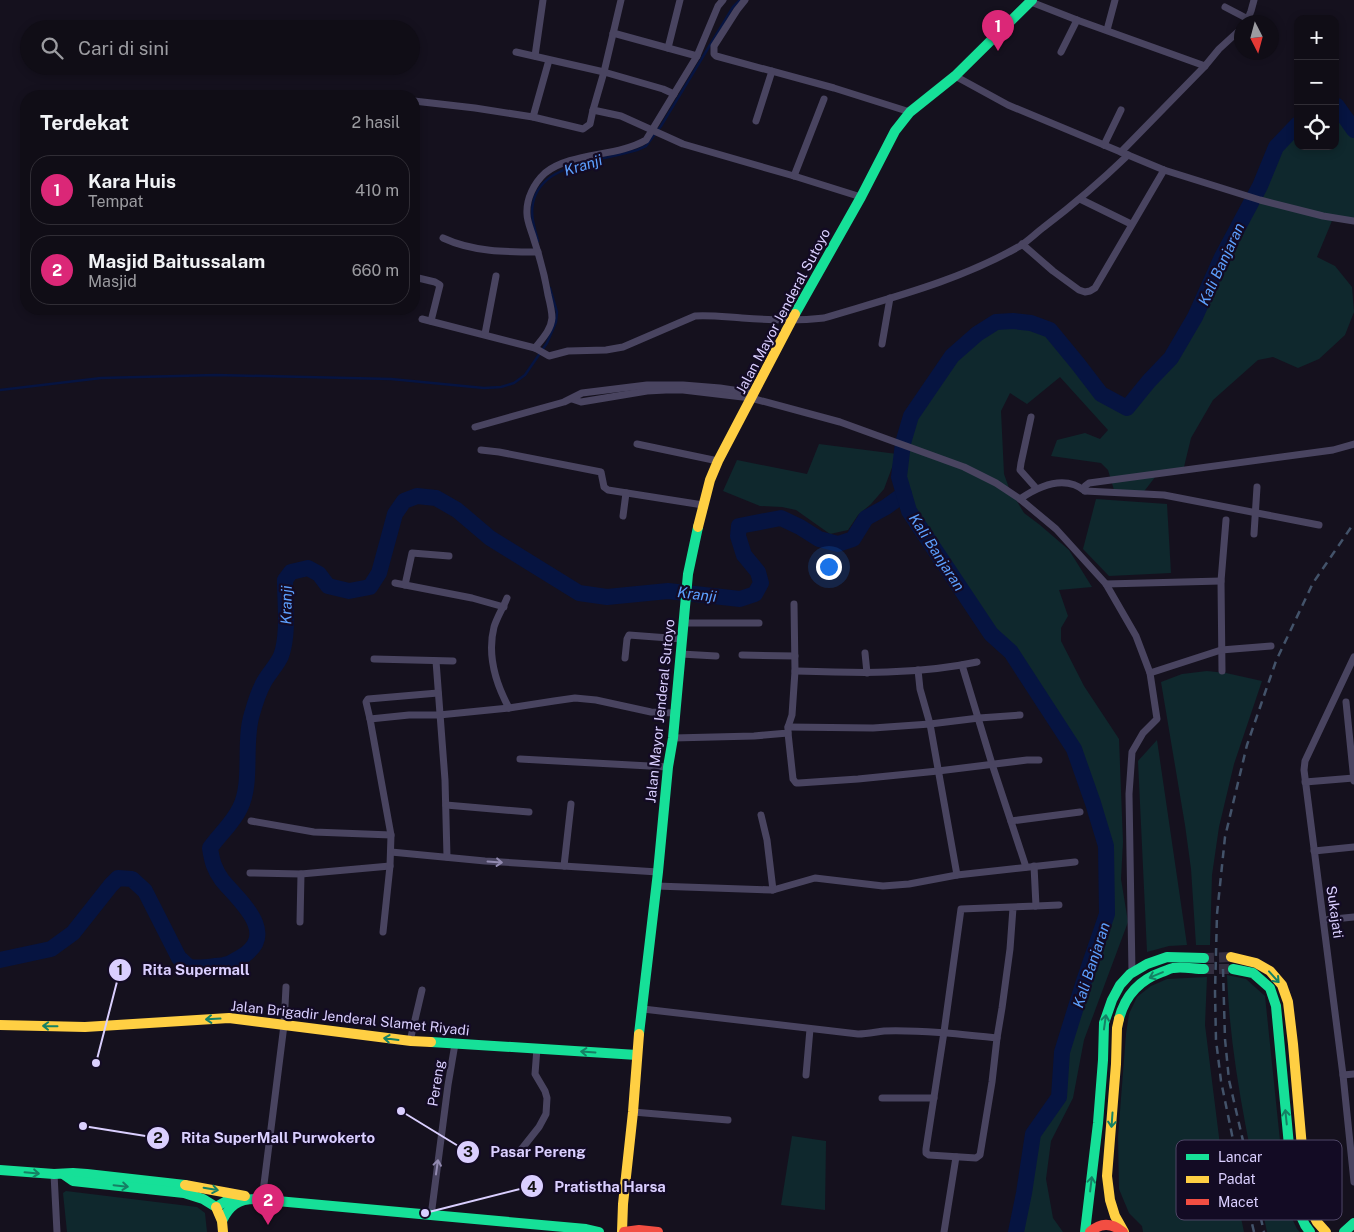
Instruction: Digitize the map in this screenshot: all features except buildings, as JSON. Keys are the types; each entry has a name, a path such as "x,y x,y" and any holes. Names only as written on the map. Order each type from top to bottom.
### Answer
{"main road":[{"name":"Jalan Mayor Jenderal Sutoyo","path":"623,1232 623,1204 637,1055 668,767 673,738 688,574 710,480 792,319 861,197 895,131 910,112 955,76 1032,1"},
{"path":"1085,1232 1098,1123 1104,1024 1112,1000 1120,985 1132,973 1147,964 1167,957 1204,958"},
{"path":"1231,958 1256,962 1270,972 1282,985 1288,1002 1301,1140"},
{"path":"1123,1232 1110,1200 1107,1176 1117,1028 1122,1009 1129,995 1140,983 1153,975 1173,968 1204,968"},
{"path":"1232,969 1253,973 1270,988 1276,1006 1288,1140"},
{"name":"Jalan Brigadir Jenderal Slamet Riyadi","path":"0,1025 94,1027 229,1018 410,1041 637,1055"},
{"path":"0,1170 87,1174 185,1185 238,1194 249,1199"},
{"path":"58,1174 73,1181 184,1193 203,1199 216,1207 222,1221 223,1232"},
{"path":"216,1207 234,1198 431,1216 547,1229 586,1229 599,1232"},
{"path":"222,1221 230,1206 249,1199"},
{"path":"1303,1220 1310,1232"},
{"path":"1316,1220 1326,1232"},
{"path":"1344,1232 1354,1223"},
{"path":"1090,1232 1097,1226 1104,1224 1111,1225 1123,1232"},
{"path":"623,1232 639,1230 658,1232"}],"street":[{"path":"535,56 543,0"},
{"path":"420,102 533,117 583,129 590,124 621,0"},
{"path":"668,48 680,0"},
{"path":"536,348 547,332 552,318 547,287 527,215 532,190 544,174 554,167 638,145 646,140 654,131 697,56 718,6 723,0"},
{"path":"746,0 737,10 714,46 714,54 716,56 834,88 910,112"},
{"path":"1108,30 1115,0"},
{"path":"1249,15 1254,0"},
{"path":"1032,1 1077,20 1205,66"},
{"path":"1225,7 1238,15"},
{"path":"1062,52 1077,20"},
{"path":"613,33 697,56"},
{"path":"422,320 536,348 549,356 568,351 606,350 623,347 695,316 808,320 824,318 958,276 1022,244 1080,199 1124,154 1219,49 1234,35"},
{"path":"516,52 604,72 674,94"},
{"path":"533,117 548,60"},
{"path":"756,121 772,71"},
{"path":"955,76 1008,105 1164,170 1260,200 1323,216 1354,221"},
{"path":"794,176 824,99"},
{"path":"593,110 621,116 683,144 861,197"},
{"path":"1104,145 1121,110"},
{"path":"1022,244 1053,271 1079,290 1090,291 1095,288 1164,170"},
{"path":"1080,199 1131,224"},
{"path":"443,238 461,245 497,252 538,252"},
{"path":"485,334 496,276"},
{"path":"420,278 436,282 440,285 431,322"},
{"path":"882,344 890,298"},
{"path":"475,427 572,399 582,393 646,385 720,388 752,395 840,422 964,467 996,483 1020,499 1056,528 1106,584 1136,636 1150,673 1157,719 1143,733 1132,752 1129,794 1132,973"},
{"path":"1031,417 1020,467 1021,472 1036,488"},
{"path":"637,444 718,461"},
{"path":"1085,491 1085,486 1089,483 1334,450 1354,444"},
{"path":"481,450 601,472 606,489 703,506"},
{"path":"1020,499 1036,488 1061,482 1075,484 1085,491 1164,495 1319,525"},
{"path":"1254,534 1257,487"},
{"path":"623,516 626,493"},
{"path":"1222,671 1221,581 1226,520"},
{"path":"405,585 412,553 449,556"},
{"path":"1106,584 1221,581"},
{"path":"395,583 472,598 504,607"},
{"path":"507,598 495,626 491,647 495,676 509,708"},
{"path":"794,604 795,671 792,715 788,730 793,779 796,783 819,783 1039,760"},
{"path":"684,622 759,623"},
{"path":"625,658 626,640 629,635 682,639"},
{"path":"1150,673 1221,650 1271,646"},
{"path":"865,653 867,673"},
{"path":"681,654 716,656"},
{"path":"742,655 795,656"},
{"name":"Sukajati","path":"1354,656 1305,761 1304,770 1343,1075 1354,1182"},
{"path":"374,659 453,661"},
{"path":"436,661 445,780 447,857"},
{"path":"795,671 903,672 977,662"},
{"path":"962,665 1010,821 1030,867 1036,906"},
{"path":"918,670 920,689 930,724 957,875"},
{"path":"383,932 391,836 366,702 368,699 438,693"},
{"path":"370,719 509,708 575,698 596,700 651,712 675,713"},
{"path":"1305,782 1354,779 1346,702"},
{"path":"673,738 754,736 788,730 873,728 1020,715"},
{"path":"520,759 668,767"},
{"path":"564,866 571,804"},
{"path":"446,805 529,812"},
{"path":"1010,821 1080,812"},
{"path":"761,815 767,840 773,890"},
{"path":"251,822 314,832 391,836"},
{"path":"1314,851 1354,847"},
{"path":"391,852 658,872"},
{"path":"656,886 773,890 815,878 882,886 909,884 957,875 1075,862"},
{"path":"250,874 300,874 390,866"},
{"path":"300,874 300,922"},
{"path":"1013,908 1010,949 980,1155 976,1158 926,1153 961,909 1059,905"},
{"path":"1324,920 1354,917"},
{"path":"262,1200 284,1025 286,987"},
{"path":"410,1041 422,990"},
{"path":"643,1008 863,1034 883,1031 944,1032 996,1038"},
{"path":"806,1075 810,1029"},
{"name":"Pereng","path":"431,1216 455,1044"},
{"path":"520,1151 543,1120 547,1108 545,1092 535,1074 537,1048"},
{"path":"1343,1075 1354,1074"},
{"path":"882,1098 934,1098"},
{"path":"633,1112 728,1120"},
{"path":"944,1232 956,1157"},
{"path":"58,1174 58,1232"}],"green space":[{"path":"1339,109 1354,130 1354,218 1334,216 1317,257 1335,266 1352,287 1354,312 1345,335 1319,359 1298,368 1273,357 1258,360 1213,400 1191,438 1183,471 1159,472 1142,494 1114,490 1108,470 1101,463 1051,456 1057,440 1085,433 1100,439 1108,430 1060,377 1027,404 1010,393 1001,411 1004,474 1009,488 1024,513 1069,550 1092,587 1059,590 1068,616 1061,628 1061,641 1084,686 1119,739 1123,842 1121,879 1128,922 1084,1040 1073,1098 1051,1141 1046,1179 1053,1218 1063,1232 1016,1232 1033,1134 1059,1096 1062,1052 1107,914 1106,846 1074,749 1011,652 991,634 909,511 899,477 903,443 911,416 952,356 977,334 996,322 1031,323 1050,330 1101,394 1127,408 1171,358 1195,317 1221,257 1260,186 1276,147 1294,128 1294,150 1339,150"},
{"path":"819,444 897,454 884,489 858,515 848,530 830,534 796,510 760,506 723,491 737,460 807,474"},
{"path":"1096,499 1167,504 1171,573 1109,576 1083,549"},
{"path":"1207,671 1262,681 1234,764 1219,827 1212,875 1210,945 1196,945 1191,869 1161,682 1182,674"},
{"path":"1157,740 1187,945 1169,946 1147,952 1138,761"},
{"path":"1227,975 1246,979 1265,996 1280,1140 1249,1140 1236,1072"},
{"path":"1207,977 1205,1025 1219,1140 1176,1140 1176,1220 1241,1220 1244,1232 1143,1232 1142,1226 1129,1213 1119,1189 1118,1137 1129,1014 1137,997 1151,986 1167,979"},
{"path":"792,1136 826,1141 825,1210 781,1205"},
{"path":"66,1191 197,1207 205,1213 207,1232 67,1232 63,1193"},
{"path":"1265,1220 1293,1220 1300,1232 1267,1232"}],"waterway":[{"name":"Kranji","path":"538,241 533,222 532,208 536,193 542,185 549,178 566,169 646,146 661,126 733,7 740,0"},
{"name":"Kali Banjaran","path":"1339,109 1354,130"},
{"name":"Kali Banjaran","path":"1016,1232 1033,1134 1059,1097 1062,1052 1107,914 1106,846 1074,749 1011,652 991,634 909,511 899,477 903,443 911,416 952,356 977,334 996,322 1031,323 1050,330 1101,394 1127,408 1171,358 1195,317 1222,257 1260,186 1276,147 1294,128"},
{"name":"Kranji","path":"0,390 101,378 216,375 391,379 484,388 501,387 514,383 525,375 547,343 556,322 557,312 550,288"},
{"name":"Kranji","path":"0,960 51,949 73,933 118,878 132,879 145,891 179,958 188,966 201,968 227,964 243,956 253,947 257,937 252,916 219,876 210,848 234,819 244,798 249,725 257,697 281,656 285,638 285,580 291,572 308,568 319,574 328,586 349,591 370,587 379,573 395,514 404,501 417,496 436,498 457,510 490,538 579,593 607,597 668,591 740,599 755,594 761,583 758,572 744,555 738,536 739,526 781,518 819,539 838,544 853,539 866,518 904,494"}],"tunnel":[{"path":"1204,958 1231,957"},
{"path":"1204,969 1233,969"}],"railway":[{"path":"1233,1140 1221,1081 1216,1040 1217,914 1225,837 1247,745 1276,661 1313,583 1354,523"},
{"path":"1223,969 1225,1039 1229,1080 1243,1140"},
{"path":"1251,1220 1254,1232"},
{"path":"1261,1220 1264,1232"}],"traffic: fast":[{"path":"795,314 861,197 895,131 910,112 955,76 1032,0"},
{"path":"639,1034 668,767 673,738 688,574 698,527"},
{"path":"1085,1232 1098,1123 1104,1023 1112,1000 1120,985 1130,974 1147,964 1167,957 1204,958"},
{"path":"1119,1019 1129,996 1146,979 1173,968 1204,969"},
{"path":"1233,969 1253,973 1270,988 1276,1006 1288,1140"},
{"path":"431,1042 637,1055"},
{"path":"0,1170 54,1174 87,1174 185,1185"},
{"path":"63,1174 73,1181 184,1193 203,1199 216,1207 235,1198"},
{"path":"222,1221 235,1204 244,1200 255,1199 586,1229 599,1232"},
{"path":"1303,1220 1310,1232"},
{"path":"1344,1232 1354,1223"}],"traffic: slow":[{"path":"698,527 710,480 718,461 795,314"},
{"path":"1231,957 1256,963 1270,971 1282,985 1288,1002 1301,1140"},
{"path":"0,1025 85,1027 229,1018 431,1042"},
{"path":"1119,1019 1107,1176 1110,1200 1115,1216 1124,1232"},
{"path":"622,1232 639,1034"},
{"path":"185,1185 245,1196"},
{"path":"216,1207 222,1221 223,1232"},
{"path":"1316,1220 1326,1232"}],"traffic: jam":[{"path":"1090,1232 1102,1225 1111,1225 1123,1232"},
{"path":"624,1232 639,1230 658,1232"}],"place":[{"name":"Kara Huis","path":"998,51"},
{"name":"Rita Supermall","path":"96,1063"},
{"name":"Pasar Pereng","path":"401,1111"},
{"name":"Rita SuperMall Purwokerto","path":"83,1126"},
{"name":"Pratistha Harsa","path":"425,1213"},
{"name":"Masjid Baitussalam","path":"268,1225"}]}
